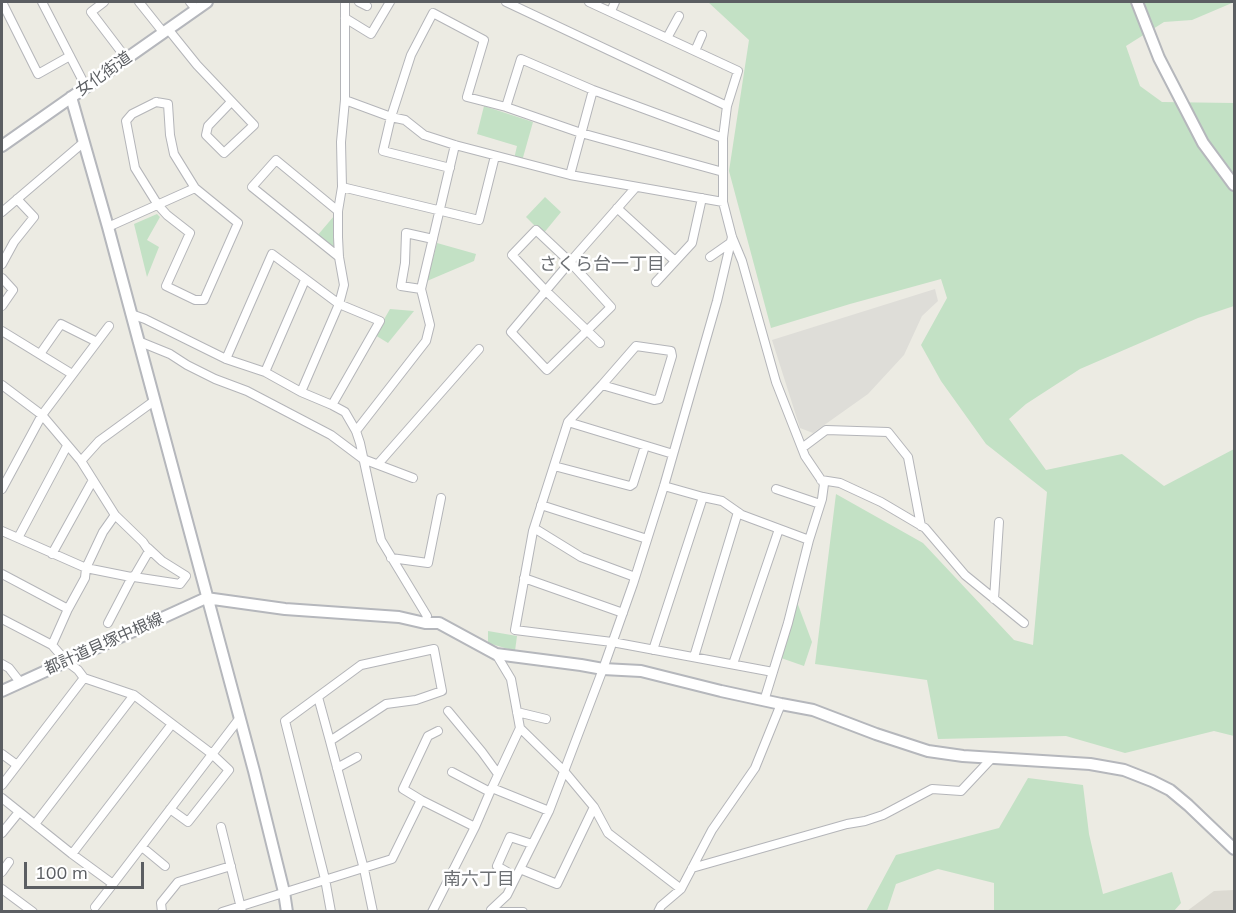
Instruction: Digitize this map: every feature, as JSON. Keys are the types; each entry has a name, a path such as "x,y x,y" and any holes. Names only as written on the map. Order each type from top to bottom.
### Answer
{"street":[{"path":"2,2 38,74 70,56"},
{"path":"42,2 86,87"},
{"path":"104,2 92,12 126,58"},
{"path":"139,2 255,125 224,153 206,135 208,126 231,102"},
{"name":"女化街道","path":"2,146 166,30 193,5 207,2"},
{"path":"300,392 339,304 344,285 339,257 338,211 342,187 341,142 345,100 345,2"},
{"path":"359,2 367,6"},
{"path":"345,18 370,34 390,2"},
{"path":"506,2 727,106"},
{"path":"589,2 738,70 727,106 723,138 723,202 731,240 742,261 776,382 805,456 824,484 788,623 764,701"},
{"path":"610,11 615,2"},
{"path":"1137,2 1159,58 1203,143 1234,185"},
{"path":"450,168 383,151 391,117 411,55 433,14 484,40 466,97 506,106 580,133 723,172"},
{"path":"667,38 679,16"},
{"path":"695,51 702,35"},
{"path":"506,106 521,59 593,90 723,138"},
{"path":"570,174 593,90"},
{"path":"71,97 108,227 239,720 284,892 287,912"},
{"path":"345,100 405,120 424,135 495,156 570,174 723,202"},
{"path":"156,102 168,104 174,154 195,188 237,223 204,300 195,300 166,286 190,233 158,205 135,168 126,121 132,114 156,102"},
{"path":"2,212 84,142"},
{"path":"356,431 426,341 430,326 421,289 455,145"},
{"path":"342,187 479,220 495,156"},
{"path":"338,211 276,160 252,187 339,257"},
{"path":"600,343 587,331 546,291 512,255 536,230 570,262 611,307 587,331 547,370 511,332 546,291 570,262 636,187"},
{"path":"108,227 195,188"},
{"path":"656,282 692,243 702,198"},
{"path":"2,264 14,242 34,217 17,199"},
{"path":"617,208 675,261"},
{"path":"421,289 401,286 405,263 406,233 433,239"},
{"path":"710,257 731,240"},
{"path":"491,911 507,895 549,811 603,669 664,486 717,301 731,240"},
{"path":"226,359 272,254 339,304 380,321 333,405"},
{"path":"2,278 13,290 2,306"},
{"path":"265,372 305,280"},
{"path":"131,314 146,319 226,359 265,372 300,392 345,412 356,431 381,540 427,616 425,623"},
{"path":"40,354 61,324 97,342"},
{"path":"2,489 42,415 109,326"},
{"path":"2,331 72,374"},
{"path":"138,341 170,354 215,379 246,391 331,435 363,459 413,478"},
{"path":"602,385 654,400 659,399 672,356 671,351 636,346 568,422 534,528 515,630 612,642 773,672"},
{"path":"378,465 479,349"},
{"path":"2,385 42,415 81,461 115,515 162,561 186,576 180,584 86,568 2,531"},
{"path":"81,461 99,441 154,401"},
{"path":"568,422 673,454"},
{"path":"802,448 826,430 888,432 908,457 921,526"},
{"path":"18,538 67,446"},
{"path":"554,466 630,486 633,484 645,446"},
{"path":"52,554 93,480"},
{"path":"821,480 840,483 881,502 924,528 965,575 1024,623"},
{"path":"664,486 722,501 742,515 809,540"},
{"path":"776,489 820,504"},
{"path":"653,650 703,497"},
{"path":"391,558 428,563 441,498"},
{"path":"541,504 647,538"},
{"path":"694,657 738,512"},
{"path":"52,645 85,578 86,568 103,532 115,515"},
{"path":"994,599 999,522"},
{"path":"534,528 581,557 635,576"},
{"path":"733,664 778,529"},
{"path":"108,623 148,553 148,548"},
{"path":"2,574 68,609"},
{"path":"524,578 623,613"},
{"path":"206,598 285,609 399,616 425,623 439,623 496,654 603,669 641,671 764,701 813,710 928,751 963,756 1090,764 1124,770 1170,790 1234,849"},
{"name":"都計道貝塚中根線","path":"2,691 206,598"},
{"path":"2,619 52,645 84,678 134,695 212,754 229,770 188,822 171,809"},
{"path":"330,741 386,704 416,700 441,691 434,649 361,664 285,721 325,879 331,912"},
{"path":"496,654 511,679 520,728 564,771 594,807 608,833 681,889"},
{"path":"2,664 9,668 20,682"},
{"path":"2,785 84,678"},
{"path":"35,824 134,695"},
{"path":"318,697 364,869 373,912"},
{"path":"658,912 661,906 681,889 712,831 755,768 781,704"},
{"path":"448,711 498,774"},
{"path":"517,712 546,719"},
{"path":"95,907 239,720"},
{"path":"72,854 172,724"},
{"path":"432,912 475,827 520,728"},
{"path":"438,731 428,736 403,789 475,827"},
{"path":"2,754 17,765"},
{"path":"338,768 357,757"},
{"path":"692,868 847,824 865,821 883,815 932,789 961,791 992,758"},
{"path":"452,771 491,790 549,811"},
{"path":"2,798 113,884"},
{"path":"222,912 242,909 284,892 392,859 421,800"},
{"path":"520,869 557,884 594,807"},
{"path":"2,833 19,812"},
{"path":"221,827 242,909"},
{"path":"516,877 497,866 510,837 532,844"},
{"path":"142,847 165,866"},
{"path":"2,872 9,862"},
{"path":"162,912 161,903 178,882 231,866"},
{"path":"2,889 33,912"},
{"path":"491,911 523,912"}],"shaded area":[{"path":"935,289 938,301 922,316 904,355 868,394 813,433 800,428 772,340"},
{"path":"1234,890 1234,911 1187,911 1214,891"}],"green space":[{"path":"708,2 1232,2 1192,20 1164,22 1126,46 1140,86 1162,102 1234,103 1234,306 1198,318 1080,369 1026,404 1009,419 1046,470 1122,454 1164,486 1234,449 1234,736 1214,731 1125,753 1066,736 938,739 927,680 815,664 836,494 923,543 1014,640 1033,645 1047,492 986,444 941,381 921,345 947,298 941,279 771,328 729,171 749,40"},
{"path":"484,106 533,122 522,161 514,159 517,146 477,134"},
{"path":"545,197 561,212 543,234 526,217"},
{"path":"157,214 160,217 147,240 159,247 147,277 134,224"},
{"path":"334,216 335,246 332,249 317,236"},
{"path":"437,243 476,254 474,261 427,281"},
{"path":"390,309 414,311 388,343 375,335"},
{"path":"797,602 812,642 804,666 781,658"},
{"path":"488,631 517,636 515,651 488,643"},
{"path":"1028,778 1083,785 1089,834 1103,894 1172,872 1181,903 1174,911 994,911 994,883 938,869 896,884 887,911 866,911 896,855 999,828"}],"district":[{"name":"さくら台一丁目","path":"602,265"},
{"name":"南六丁目","path":"479,880"}]}
